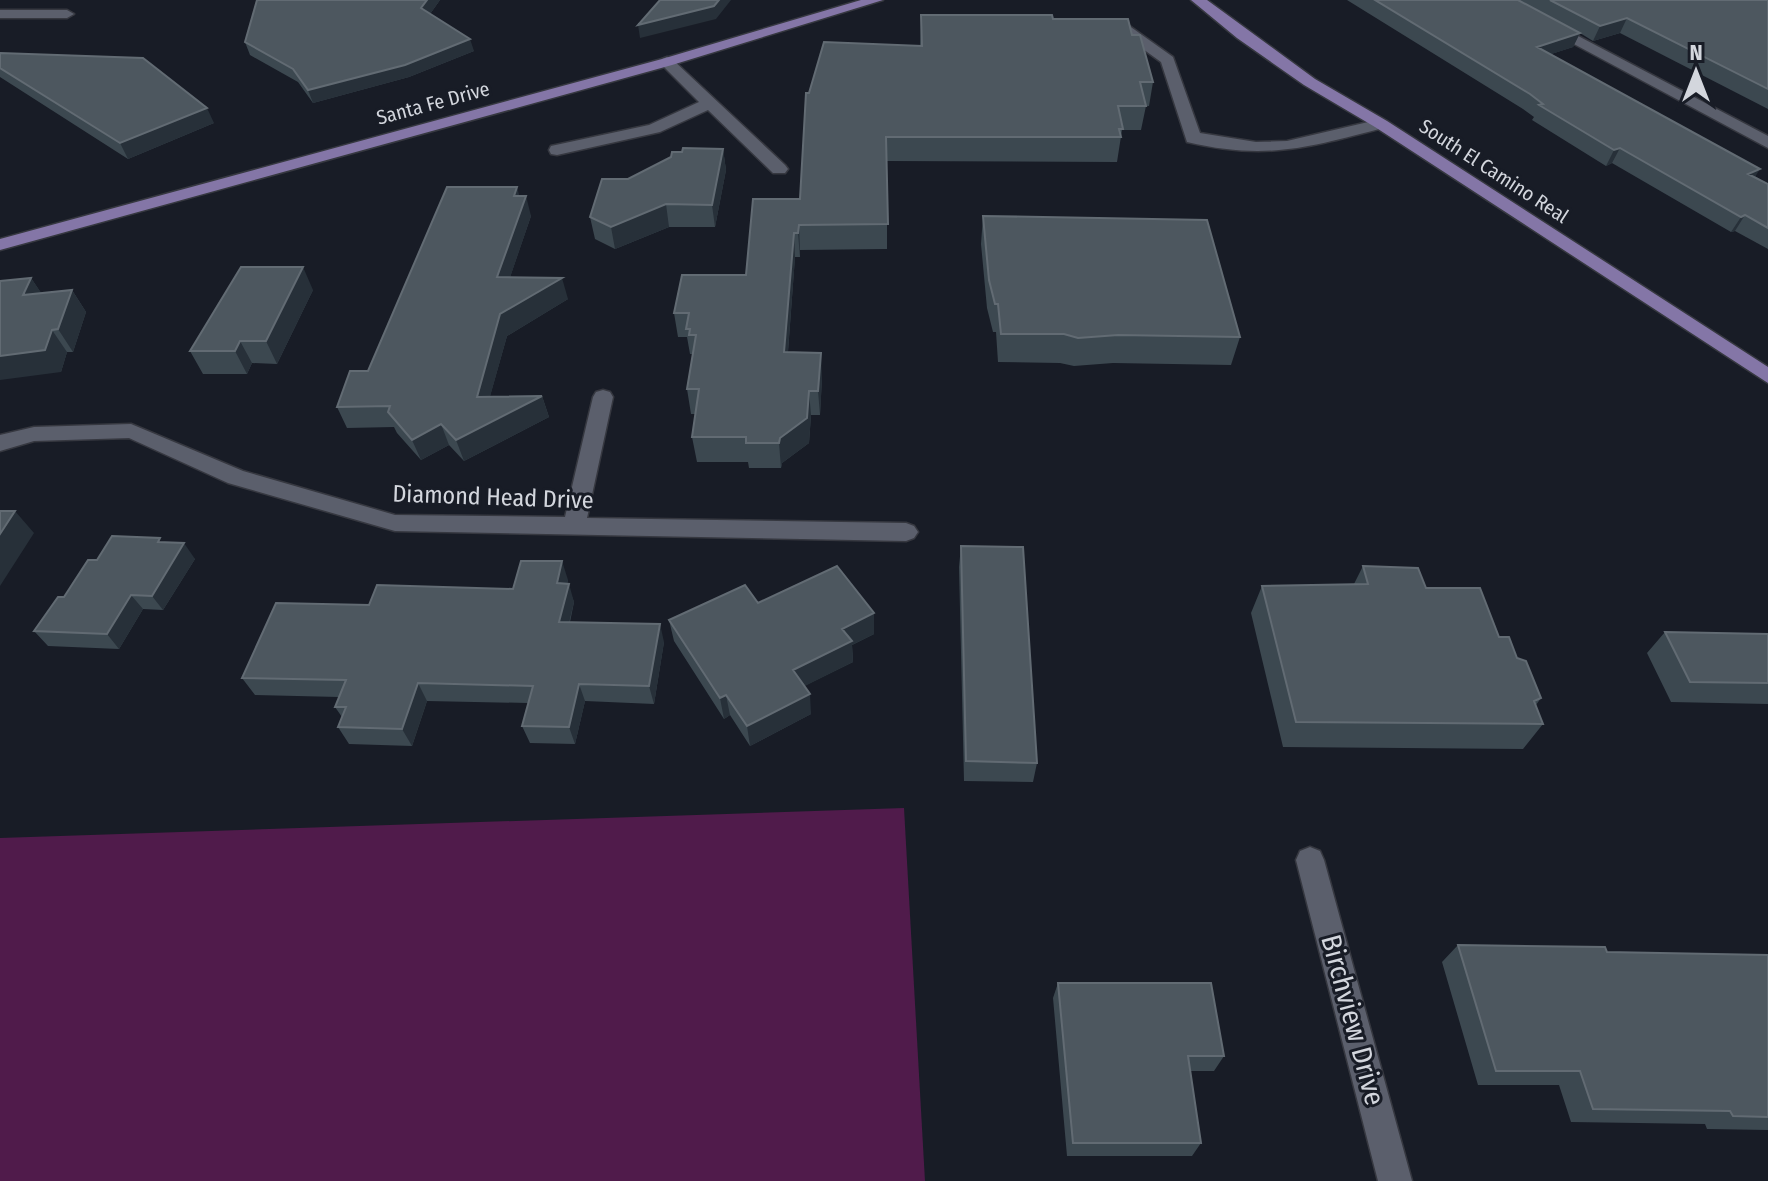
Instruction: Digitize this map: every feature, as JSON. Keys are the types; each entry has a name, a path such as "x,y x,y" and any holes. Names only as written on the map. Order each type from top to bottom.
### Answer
{"main road":[{"name":"Santa Fe Drive","path":"0,245 667,62 876,0"},
{"name":"South El Camino Real","path":"1198,0 1254,46 1331,97 1381,124 1768,376"}],"street":[{"path":"1499,0 1768,143"},
{"path":"0,14 67,14"},
{"path":"1081,21 1123,28 1168,60 1193,138 1219,138 1257,147 1292,145 1381,124"},
{"path":"667,62 779,169"},
{"path":"557,150 654,129 711,102"},
{"path":"574,526 603,397"},
{"name":"Diamond Head Drive","path":"0,443 34,434 131,431 236,477 395,523 906,532"},
{"name":"Birchview Drive","path":"1310,860 1395,1181"}],"shaded area":[{"path":"904,808 925,1181 0,1181 0,838"}],"building":[{"path":"257,0 427,0 421,8 470,39 405,65 308,90 293,69 245,42"},
{"path":"660,0 719,0 714,6 638,25"},
{"path":"1375,0 1518,0 1580,33 1537,47 1760,169 1748,174 1768,184 1768,228 1745,215 1741,217 1620,148 1614,150 1539,105 1543,104 1530,94"},
{"path":"1550,0 1768,0 1768,89 1627,18 1600,26"},
{"path":"921,15 1052,15 1053,19 1128,19 1132,35 1140,35 1153,82 1140,82 1146,106 1118,106 1123,129 1119,129 1121,137 886,137 888,224 799,225 798,233 794,233 784,352 821,353 818,391 809,391 807,418 780,438 779,443 746,443 746,437 692,437 699,389 687,389 696,335 689,335 690,329 686,329 689,313 674,313 682,275 746,275 753,199 800,199 806,93 809,93 824,42 922,46"},
{"path":"0,53 143,58 207,108 120,143 0,68"},
{"path":"683,148 723,149 712,205 666,204 611,227 590,217 602,179 628,179 671,157 672,152 682,152"},
{"path":"447,187 517,187 514,196 526,196 497,277 562,278 500,314 477,397 542,396 456,440 441,424 412,440 388,412 390,406 337,407 350,371 368,371"},
{"path":"983,216 1207,220 1240,337 1118,335 1078,338 1064,334 1001,334 998,304 995,304 989,280"},
{"path":"241,267 303,267 266,341 240,341 235,351 190,351"},
{"path":"31,278 23,295 72,290 58,329 52,330 45,350 0,356 0,281"},
{"path":"0,511 15,511 0,534"},
{"path":"112,536 160,538 158,542 184,543 152,596 131,595 107,634 34,631 58,597 64,597 88,560 97,560"},
{"path":"961,546 1023,547 1037,763 966,761"},
{"path":"521,561 562,561 557,583 569,584 559,622 660,624 649,686 579,684 569,727 522,726 533,686 418,683 402,729 338,727 346,707 335,707 346,680 242,678 276,603 369,605 377,585 513,589"},
{"path":"837,566 874,613 842,629 852,641 793,670 810,694 747,726 726,695 720,698 669,620 745,585 758,603"},
{"path":"1363,566 1418,568 1426,588 1480,588 1499,637 1509,637 1517,658 1526,661 1541,698 1534,701 1543,724 1296,722 1262,586 1368,584"},
{"path":"1665,632 1768,634 1768,683 1690,682"},
{"path":"1458,945 1605,947 1607,952 1768,955 1768,1117 1733,1116 1730,1111 1593,1109 1580,1071 1496,1071"},
{"path":"1058,983 1211,983 1224,1056 1188,1056 1201,1143 1073,1143"}]}
